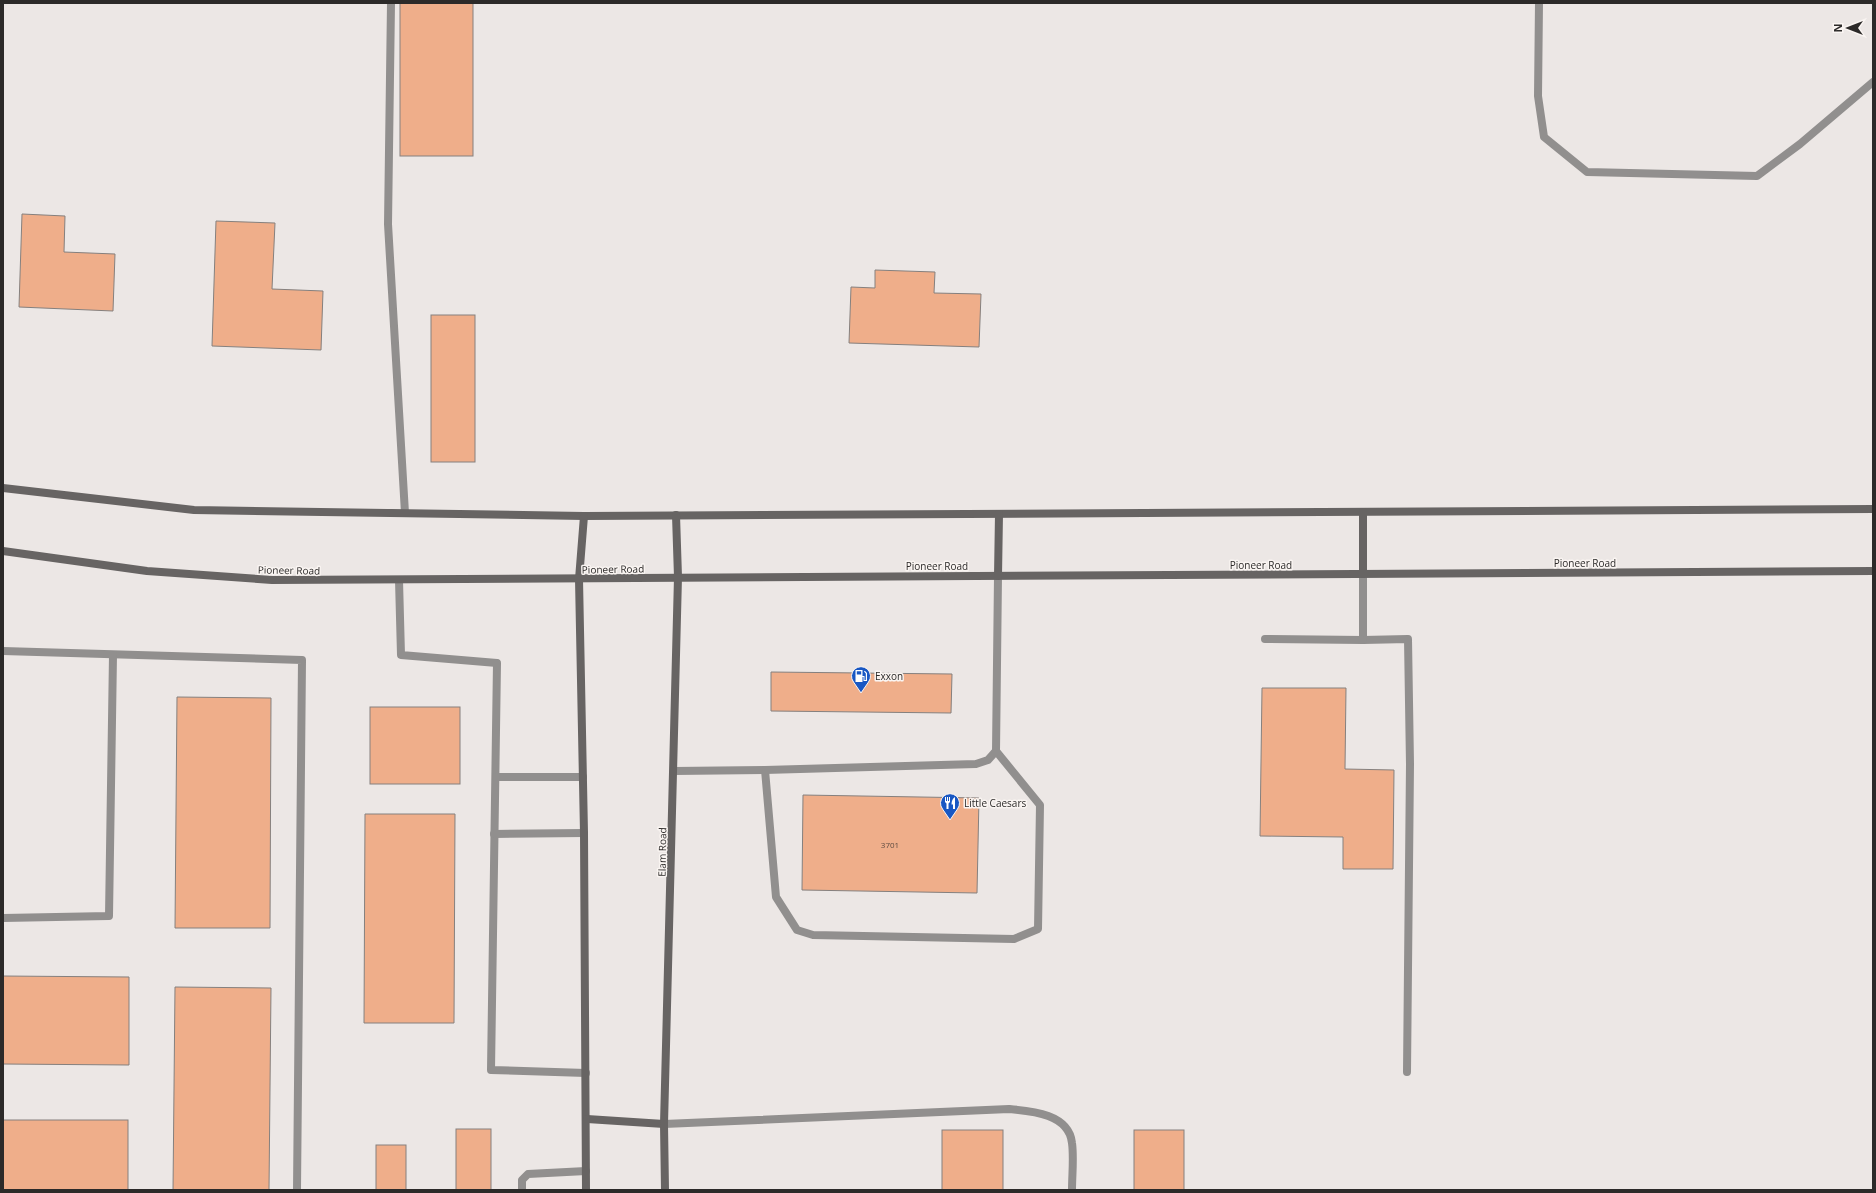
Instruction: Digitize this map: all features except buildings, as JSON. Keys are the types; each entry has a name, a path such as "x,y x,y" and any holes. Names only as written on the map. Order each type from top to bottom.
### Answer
{"main road":[{"path":"3,488 194,510 584,516 1873,509"},
{"path":"1363,512 1363,574"},
{"path":"998,576 999,514"},
{"name":"Elam Road","path":"665,1190 664,1124 678,578 676,515"},
{"path":"584,516 579,580 584,833 586,1190"},
{"name":"Pioneer Road","path":"3,551 146,571 272,580 579,580 678,578 1873,571"},
{"path":"586,1119 664,1124"}],"lane":[{"path":"391,3 388,224 405,513"},
{"path":"1538,3 1538,96 1544,137 1587,172 1756,176 1800,144 1873,82"},
{"path":"1363,574 1363,640"},
{"path":"766,770 776,897 797,930 813,935 1014,939 1038,929 1040,805 996,751 998,576"},
{"path":"399,580 401,655 497,663 491,1070 586,1073"},
{"path":"1264,639 1408,639 1410,764 1407,1072"},
{"path":"3,651 302,660 297,1190"},
{"path":"3,918 109,916 113,655"},
{"path":"674,771 976,764 988,760 996,751"},
{"path":"496,777 583,777"},
{"path":"494,834 584,833"},
{"path":"664,1124 1009,1109 1035,1111 1063,1123 1072,1142 1072,1190"},
{"path":"522,1190 522,1180 528,1174 586,1171"}],"place":[{"name":"Exxon","path":"861,693"},
{"name":"Little Caesars","path":"950,820"}]}
